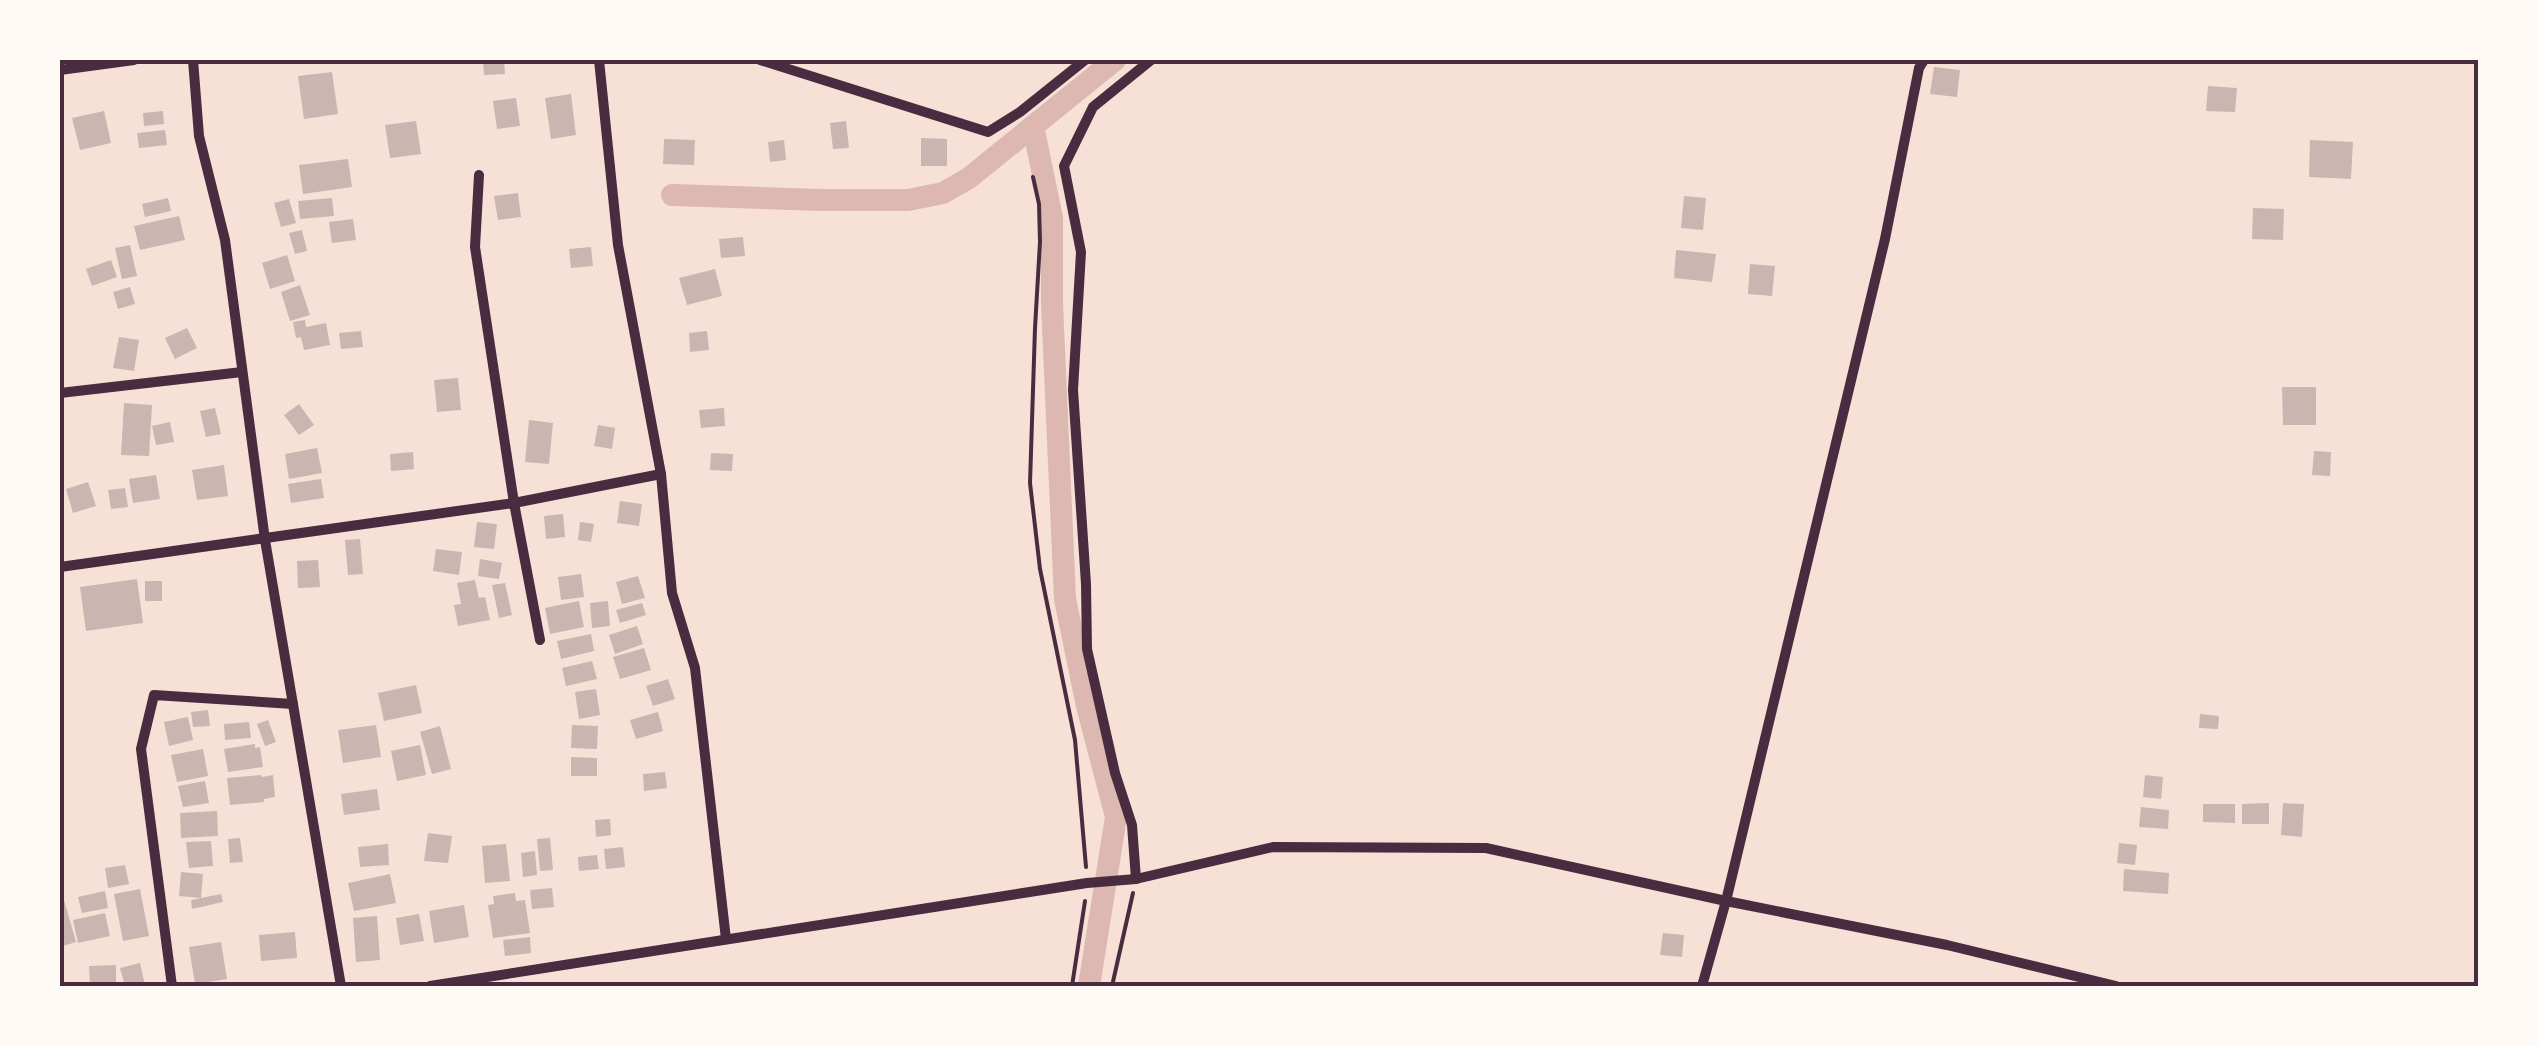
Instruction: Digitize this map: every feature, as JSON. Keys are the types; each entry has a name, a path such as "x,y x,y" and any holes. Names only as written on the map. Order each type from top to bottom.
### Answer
{"street":[{"path":"60,70 134,60"},
{"path":"193,60 199,136 225,240 264,540 342,986"},
{"path":"599,60 618,245 661,474 672,593 695,668 726,939"},
{"path":"760,60 988,132 1020,112 1084,60"},
{"path":"1136,878 1132,825 1115,774 1087,650 1073,390 1081,252 1064,166 1093,107 1151,60"},
{"path":"1702,986 1726,901 1885,240 1919,68 1924,60"},
{"path":"479,175 474,247 540,640"},
{"path":"60,393 242,372"},
{"path":"60,567 514,503 661,474"},
{"path":"172,986 141,749 154,695 293,704"},
{"path":"430,986 1136,878 1273,847 1486,848 1947,945 2116,986"}],"path":[{"path":"1033,177 1040,242 1030,483 1040,569 1075,740 1088,884 1072,986"},
{"path":"1112,986 1136,878"}],"building":[{"path":"504,60 505,74 484,75 483,62"},
{"path":"1934,67 1960,70 1957,97 1930,94"},
{"path":"332,72 338,114 304,119 298,76"},
{"path":"2208,86 2237,88 2235,112 2206,111"},
{"path":"571,94 576,135 551,139 545,98"},
{"path":"516,98 520,126 497,129 493,101"},
{"path":"104,111 111,143 80,150 72,118"},
{"path":"163,111 164,124 144,126 143,113"},
{"path":"416,121 421,154 390,158 385,125"},
{"path":"846,121 849,148 833,149 830,123"},
{"path":"165,130 167,145 139,148 137,133"},
{"path":"921,138 947,139 947,166 921,166"},
{"path":"664,139 695,140 694,165 663,164"},
{"path":"784,140 786,160 770,162 768,142"},
{"path":"2310,140 2353,142 2351,179 2309,177"},
{"path":"348,159 352,187 303,194 299,165"},
{"path":"518,193 521,217 498,220 494,196"},
{"path":"1684,196 1706,198 1703,230 1681,228"},
{"path":"168,198 171,211 145,217 142,204"},
{"path":"332,198 334,216 300,219 298,201"},
{"path":"289,199 296,223 281,227 274,203"},
{"path":"2253,208 2284,209 2283,240 2252,239"},
{"path":"179,216 185,240 140,250 134,226"},
{"path":"353,219 356,240 332,243 329,222"},
{"path":"302,230 307,251 295,254 289,233"},
{"path":"743,237 745,256 721,258 719,239"},
{"path":"130,245 137,276 122,279 115,248"},
{"path":"591,247 593,266 571,268 569,249"},
{"path":"1676,250 1716,254 1712,282 1674,278"},
{"path":"287,255 295,281 270,289 262,263"},
{"path":"111,260 117,277 92,286 86,269"},
{"path":"1750,264 1775,266 1772,296 1748,294"},
{"path":"715,269 722,296 687,305 679,278"},
{"path":"300,285 310,315 290,321 281,292"},
{"path":"130,287 135,304 118,309 113,292"},
{"path":"305,320 306,327 326,323 330,345 304,350 301,337 296,338 293,322"},
{"path":"187,328 197,348 175,359 165,338"},
{"path":"361,331 363,347 341,349 339,333"},
{"path":"707,331 709,350 690,352 689,333"},
{"path":"119,337 139,340 134,371 113,368"},
{"path":"458,378 461,410 437,412 434,380"},
{"path":"2282,387 2316,387 2316,425 2283,425"},
{"path":"124,403 152,405 149,456 121,455"},
{"path":"299,404 314,425 299,435 284,415"},
{"path":"215,408 221,434 206,437 200,411"},
{"path":"724,408 725,426 701,428 699,410"},
{"path":"529,420 553,423 549,464 525,462"},
{"path":"170,422 174,442 156,445 152,426"},
{"path":"598,425 615,428 612,449 594,446"},
{"path":"317,448 322,473 289,479 285,454"},
{"path":"2314,451 2331,452 2330,476 2312,475"},
{"path":"413,452 414,469 391,471 390,454"},
{"path":"711,453 733,454 732,471 710,470"},
{"path":"224,465 228,496 197,500 192,470"},
{"path":"156,475 160,499 133,503 129,479"},
{"path":"321,479 324,498 291,503 288,484"},
{"path":"88,482 96,506 73,513 66,489"},
{"path":"125,488 128,507 111,509 108,490"},
{"path":"620,501 642,504 639,526 617,523"},
{"path":"563,514 565,537 546,539 544,516"},
{"path":"477,522 497,524 494,549 474,547"},
{"path":"580,522 594,524 591,542 578,540"},
{"path":"360,539 363,574 348,575 345,540"},
{"path":"436,549 462,552 459,575 433,571"},
{"path":"480,559 502,563 499,579 478,576"},
{"path":"318,560 320,587 298,588 297,561"},
{"path":"581,574 584,597 561,600 558,577"},
{"path":"638,576 645,598 622,604 616,582"},
{"path":"137,579 143,623 86,631 80,587"},
{"path":"475,580 479,598 485,597 490,620 458,626 454,605 461,604 457,583"},
{"path":"145,581 162,581 162,601 145,601"},
{"path":"505,583 512,615 499,618 492,585"},
{"path":"579,601 584,627 550,634 545,608"},
{"path":"608,601 610,626 592,628 590,603"},
{"path":"642,603 646,615 620,623 616,610"},
{"path":"637,626 643,644 615,654 609,635"},
{"path":"591,634 594,651 561,659 557,641"},
{"path":"644,648 651,670 620,679 613,657"},
{"path":"592,661 597,679 566,686 562,668"},
{"path":"668,679 675,699 653,706 646,686"},
{"path":"416,685 422,713 384,721 378,693"},
{"path":"596,689 600,715 579,719 575,692"},
{"path":"208,710 210,726 193,727 191,712"},
{"path":"658,712 663,731 636,739 630,720"},
{"path":"2200,714 2219,716 2218,729 2199,728"},
{"path":"188,717 193,740 169,746 164,722"},
{"path":"268,720 276,742 265,746 257,724"},
{"path":"249,722 251,738 225,740 224,724"},
{"path":"376,725 381,757 343,763 338,730"},
{"path":"572,725 598,726 597,749 571,748"},
{"path":"440,726 451,769 432,774 420,732"},
{"path":"255,744 255,748 260,747 263,767 228,772 224,749"},
{"path":"420,745 426,775 397,781 391,751"},
{"path":"203,749 208,776 177,782 171,755"},
{"path":"571,757 597,758 597,776 571,776"},
{"path":"665,772 667,788 644,791 643,774"},
{"path":"273,775 275,797 230,805 227,778"},
{"path":"2145,775 2163,777 2161,799 2143,797"},
{"path":"205,781 209,803 183,807 178,786"},
{"path":"377,789 380,810 344,815 341,794"},
{"path":"2269,803 2269,824 2242,824 2242,804"},
{"path":"2283,803 2304,804 2302,837 2281,835"},
{"path":"2203,804 2235,804 2235,823 2203,822"},
{"path":"2141,807 2169,810 2168,829 2139,827"},
{"path":"217,811 218,836 181,838 180,813"},
{"path":"610,819 611,835 596,837 595,820"},
{"path":"428,833 452,836 448,863 424,861"},
{"path":"240,838 243,862 230,863 228,839"},
{"path":"550,838 553,870 540,871 537,839"},
{"path":"211,841 213,866 189,868 186,842"},
{"path":"2119,843 2137,845 2135,865 2117,863"},
{"path":"388,844 389,865 360,867 358,847"},
{"path":"506,844 510,881 485,883 482,846"},
{"path":"623,847 625,867 606,869 604,849"},
{"path":"535,851 537,875 523,877 521,853"},
{"path":"597,855 599,869 579,871 578,857"},
{"path":"125,865 129,884 108,888 105,868"},
{"path":"2124,869 2169,873 2168,894 2123,891"},
{"path":"181,872 203,874 201,898 179,896"},
{"path":"390,874 396,903 354,911 348,883"},
{"path":"552,888 554,907 532,909 530,890"},
{"path":"140,889 149,936 123,941 114,894"},
{"path":"105,891 108,908 82,913 78,897"},
{"path":"515,893 516,901 525,900 530,933 493,938 488,905 494,904 493,896"},
{"path":"221,894 223,902 192,909 191,900"},
{"path":"64,900 76,942 60,947 60,901"},
{"path":"464,905 469,937 434,943 429,911"},
{"path":"105,913 110,936 78,943 73,920"},
{"path":"419,914 424,941 400,945 396,918"},
{"path":"377,916 380,960 356,962 353,918"},
{"path":"295,932 297,958 261,961 259,935"},
{"path":"1663,933 1684,935 1682,957 1660,955"},
{"path":"530,937 531,953 505,956 503,940"},
{"path":"221,942 227,979 195,984 189,947"},
{"path":"140,963 145,985 125,986 120,968"},
{"path":"116,965 116,986 90,986 89,966"}],"waterway":[{"path":"672,195 908,200 943,193 969,178 1115,60"},
{"path":"1033,126 1052,218 1065,599 1116,817 1089,986"}]}
